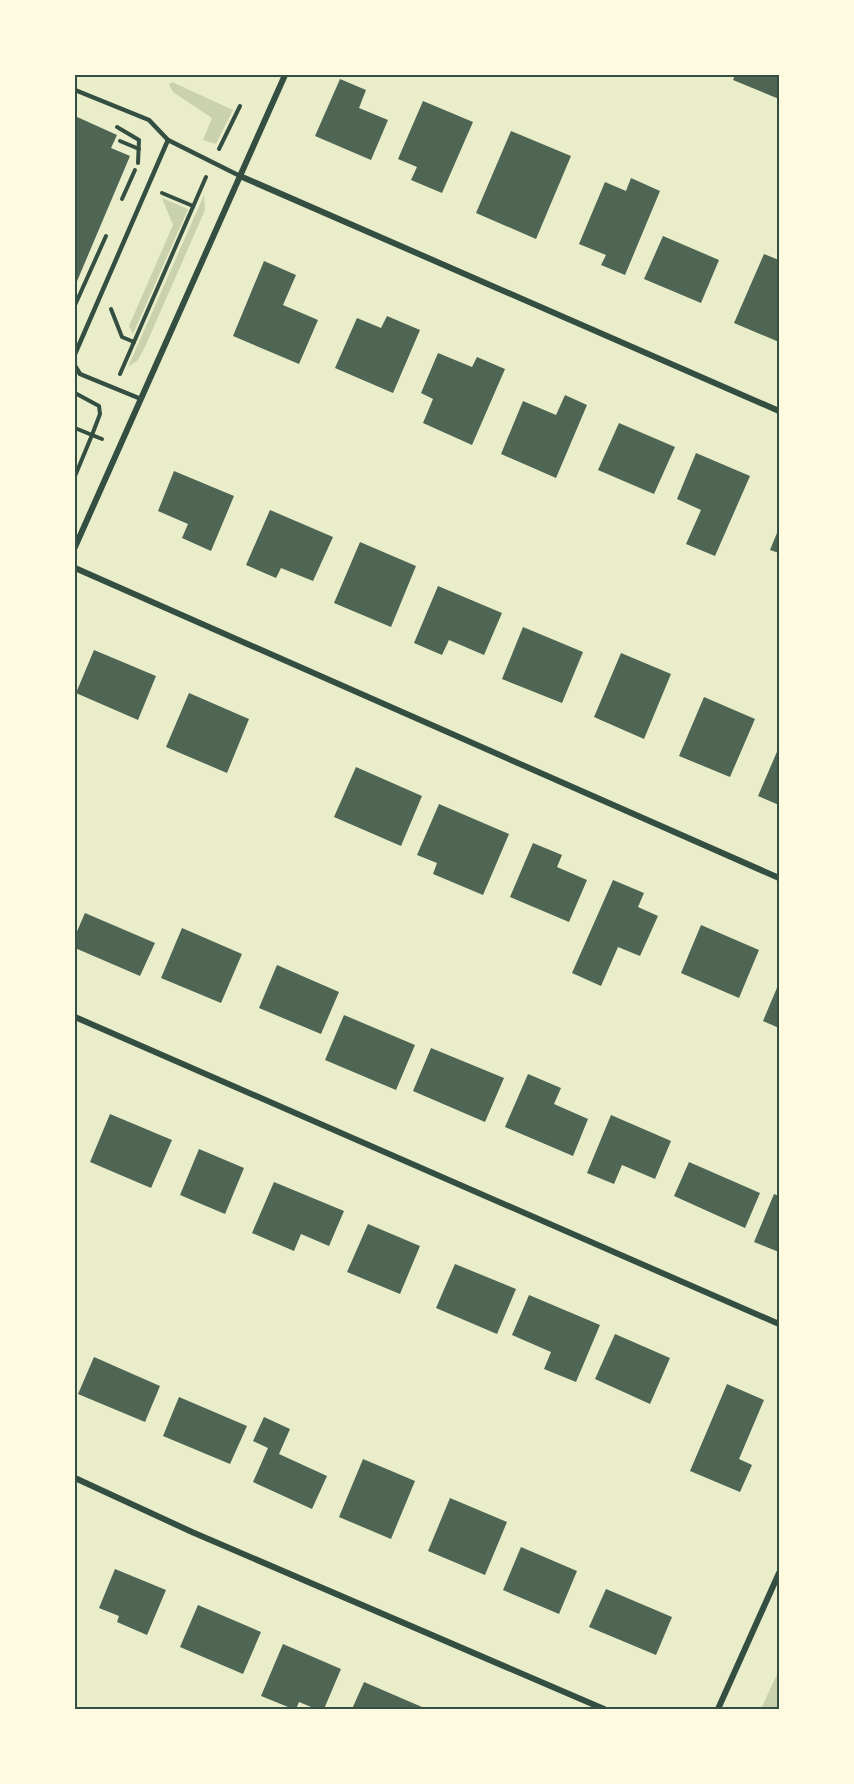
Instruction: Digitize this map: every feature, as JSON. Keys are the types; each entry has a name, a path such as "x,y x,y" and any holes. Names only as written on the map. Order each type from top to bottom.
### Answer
{"street":[{"path":"75,547 285,75"},
{"path":"240,176 779,411"},
{"path":"75,568 779,878"},
{"path":"75,1017 779,1324"},
{"path":"75,1478 192,1532 604,1709"},
{"path":"718,1709 779,1573"}],"lane":[{"path":"75,90 149,120 168,140 240,176"},
{"path":"75,354 168,140"},
{"path":"75,366 80,374 141,399"}],"path":[{"path":"106,122 139,140 140,161 121,202"},
{"path":"120,141 139,148"},
{"path":"168,196 193,206"},
{"path":"97,405 113,388 187,219"},
{"path":"75,304 107,234"},
{"path":"110,306 122,337 135,342"},
{"path":"75,393 97,405 100,414 75,476"},
{"path":"75,428 102,439"}],"green space":[{"path":"172,82 233,110 216,144 203,140 212,118 173,92 169,85"},
{"path":"204,195 205,210 145,347 138,360 128,367"},
{"path":"162,198 188,209 133,334 129,326 173,225"},
{"path":"779,1670 779,1709 761,1709"}],"building":[{"path":"735,75 779,75 779,99 733,80"},
{"path":"340,79 366,90 359,108 388,120 371,160 315,136"},
{"path":"423,101 473,122 442,193 411,180 417,167 398,159"},
{"path":"75,116 117,135 111,148 130,156 75,286"},
{"path":"511,131 571,156 536,239 476,213"},
{"path":"631,178 660,191 625,275 601,265 606,255 579,244 605,182 626,191"},
{"path":"663,236 719,260 701,303 644,279"},
{"path":"764,254 779,260 779,342 734,323"},
{"path":"264,261 296,275 283,305 318,320 299,364 233,336"},
{"path":"387,316 420,330 393,393 335,368 357,318 381,328"},
{"path":"438,353 472,367 477,357 505,369 472,445 423,423 433,399 421,393"},
{"path":"565,395 587,405 556,478 501,454 523,401 556,415"},
{"path":"619,423 675,447 654,494 598,470"},
{"path":"696,453 750,476 715,556 686,544 701,510 677,499"},
{"path":"174,471 234,496 211,551 182,538 188,524 158,511"},
{"path":"270,510 333,537 313,581 281,568 276,578 246,565"},
{"path":"779,528 779,553 770,550"},
{"path":"360,542 416,566 391,627 334,603"},
{"path":"438,586 502,613 484,655 449,640 442,655 414,643"},
{"path":"523,627 583,652 562,703 502,679"},
{"path":"94,650 156,676 138,720 76,693"},
{"path":"621,653 671,674 644,739 594,717"},
{"path":"189,693 249,719 227,773 166,747"},
{"path":"704,697 755,719 730,777 679,756"},
{"path":"779,747 779,805 758,796"},
{"path":"356,767 422,796 401,846 334,817"},
{"path":"439,804 509,834 483,895 433,874 437,863 417,855"},
{"path":"533,843 562,855 557,867 587,880 569,922 510,897"},
{"path":"613,880 644,893 638,907 658,916 640,956 618,947 601,986 572,973"},
{"path":"85,913 155,943 140,976 75,948 75,936"},
{"path":"701,925 759,950 739,998 681,973"},
{"path":"182,928 242,954 221,1003 161,978"},
{"path":"277,965 339,992 321,1034 259,1008"},
{"path":"779,983 779,1028 763,1021"},
{"path":"344,1015 415,1045 396,1090 325,1060"},
{"path":"431,1048 504,1078 485,1122 413,1091"},
{"path":"528,1074 561,1088 554,1104 588,1119 573,1156 505,1127"},
{"path":"110,1114 172,1140 151,1188 90,1162"},
{"path":"611,1115 671,1141 655,1179 622,1165 614,1184 587,1173"},
{"path":"199,1149 244,1168 225,1214 180,1195"},
{"path":"689,1162 760,1193 745,1228 674,1196"},
{"path":"274,1182 344,1211 329,1246 301,1234 294,1251 252,1233"},
{"path":"774,1194 779,1196 779,1252 754,1242"},
{"path":"368,1224 420,1246 400,1294 347,1272"},
{"path":"455,1264 516,1289 497,1334 436,1308"},
{"path":"529,1295 600,1325 576,1382 544,1369 551,1352 512,1335"},
{"path":"615,1334 670,1358 650,1404 595,1379"},
{"path":"94,1357 160,1386 145,1422 78,1394"},
{"path":"727,1384 764,1400 739,1459 752,1465 740,1492 690,1471"},
{"path":"179,1397 247,1426 230,1464 163,1436"},
{"path":"264,1417 290,1429 279,1454 327,1476 312,1509 253,1482 268,1448 253,1441"},
{"path":"363,1459 415,1481 391,1539 339,1517"},
{"path":"450,1498 507,1522 485,1575 428,1551"},
{"path":"521,1547 577,1571 559,1614 503,1590"},
{"path":"115,1569 166,1590 147,1635 117,1622 119,1616 99,1608"},
{"path":"606,1589 672,1617 656,1655 589,1627"},
{"path":"198,1605 261,1632 243,1674 180,1647"},
{"path":"283,1644 341,1669 324,1709 316,1709 299,1702 296,1709 293,1709 261,1696"},
{"path":"364,1682 422,1707 421,1709 352,1709"}]}
